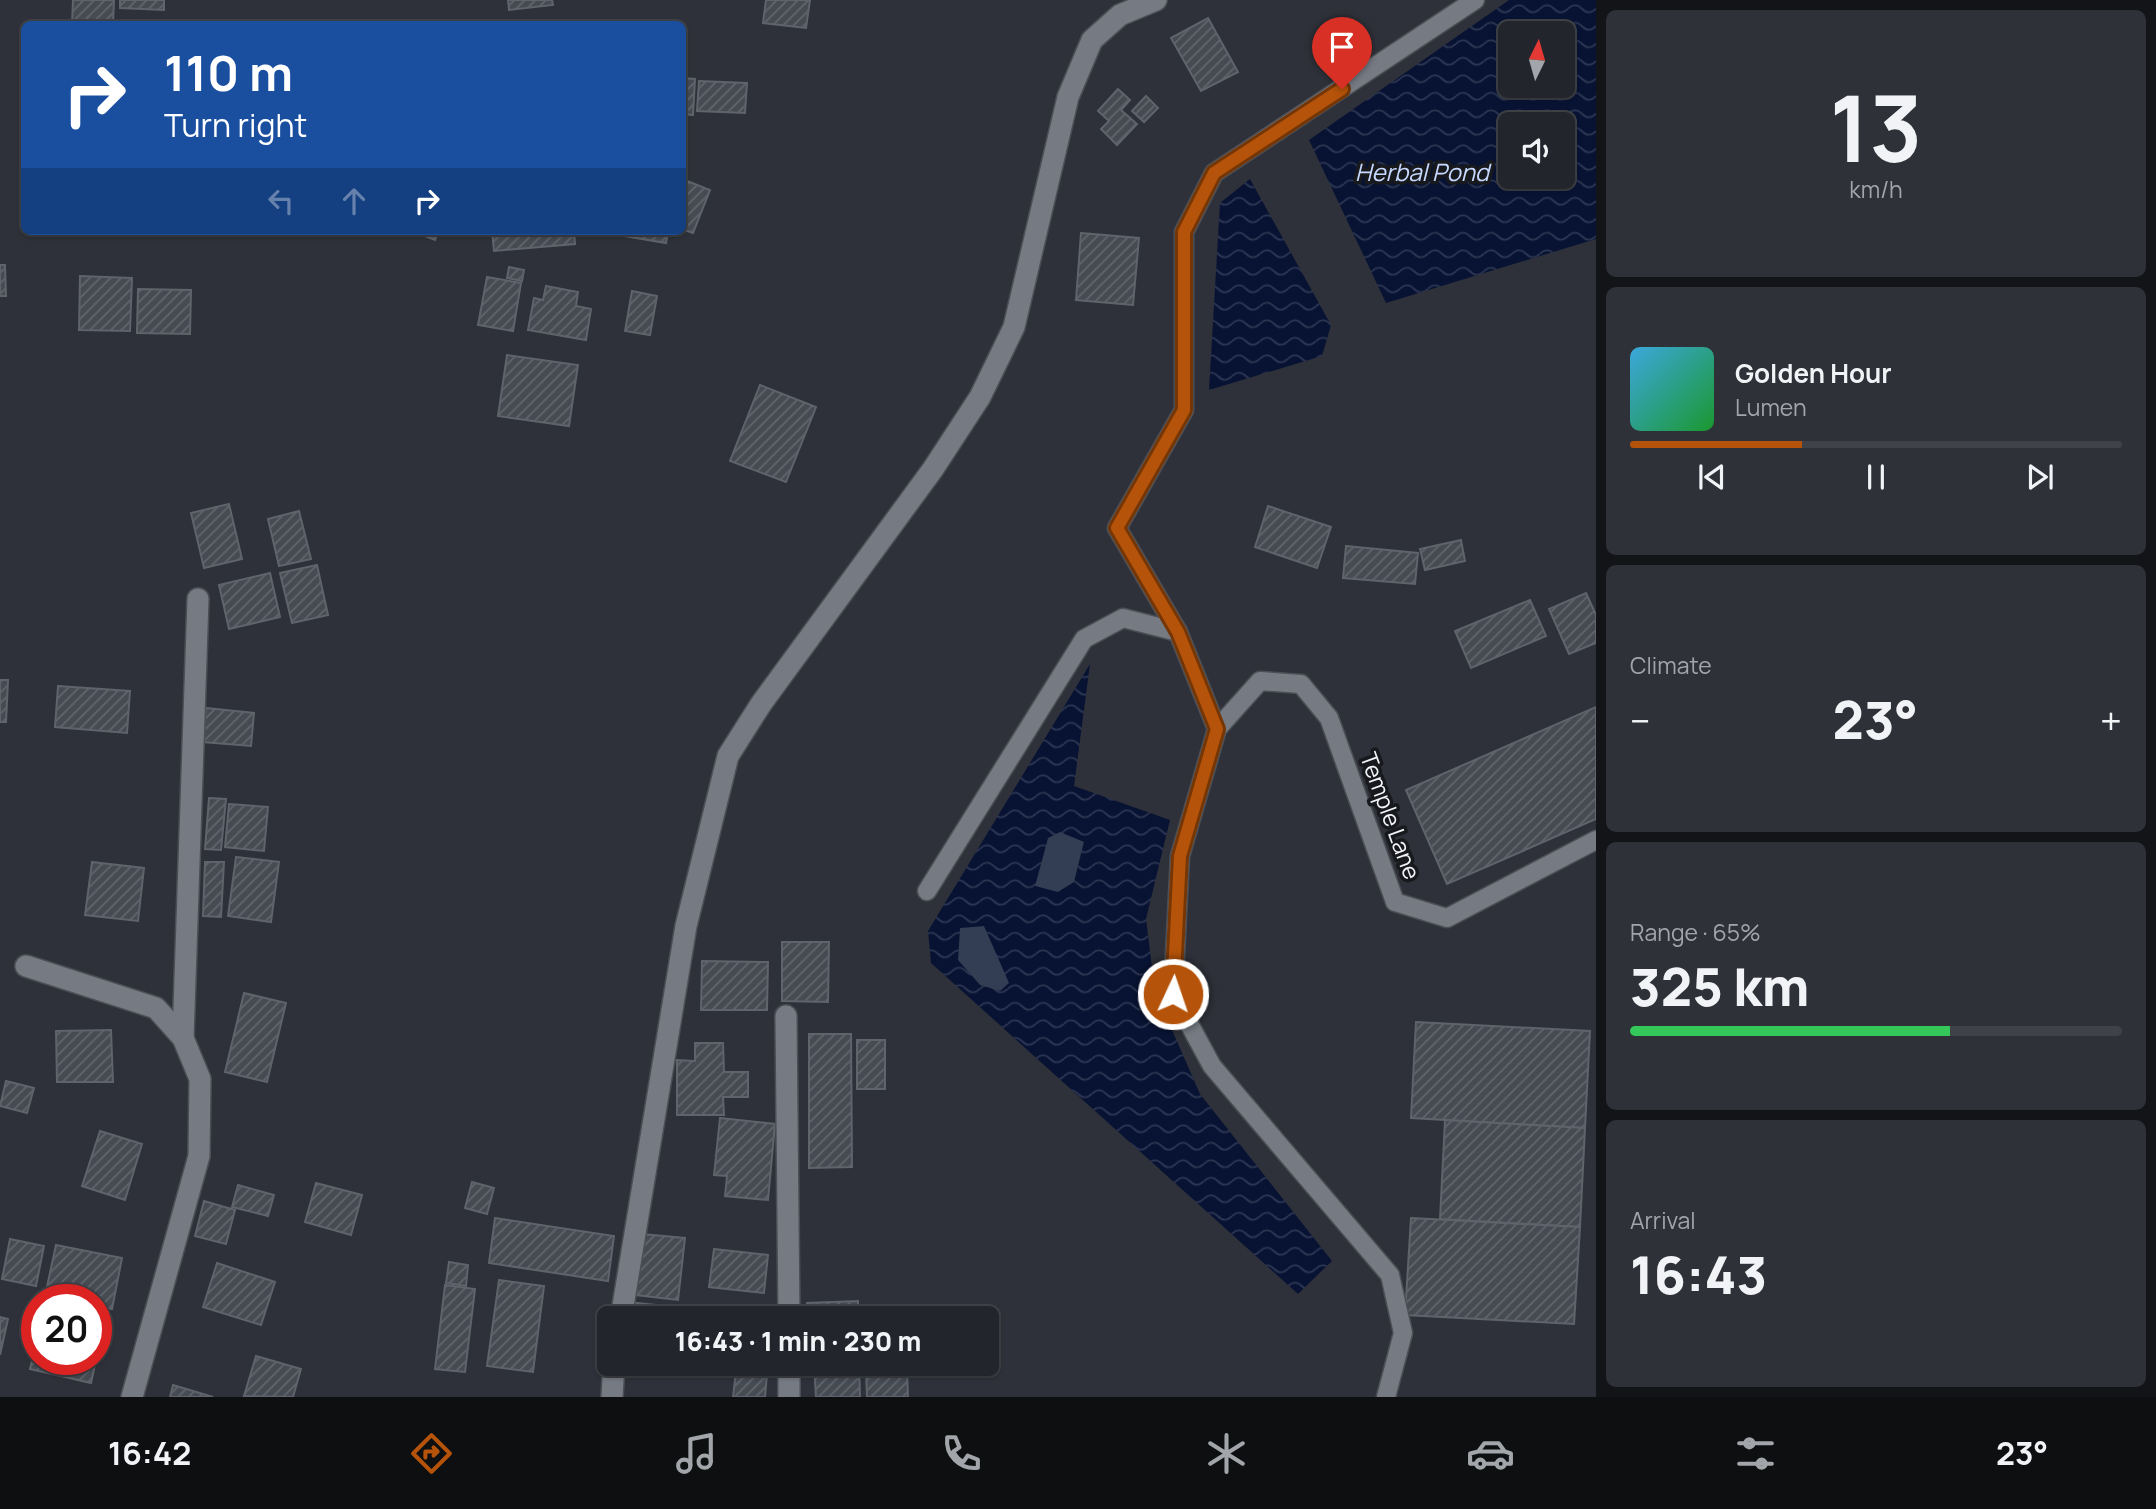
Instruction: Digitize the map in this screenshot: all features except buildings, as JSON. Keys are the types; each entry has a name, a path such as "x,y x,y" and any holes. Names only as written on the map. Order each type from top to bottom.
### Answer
{"street":[{"path":"623,1306 686,926 728,756 761,704 933,469 980,397 1014,327 1068,97 1091,40 1120,15 1156,0"},
{"path":"183,1038 198,599"},
{"path":"26,967 156,1008 183,1038 200,1079 199,1156 132,1397"},
{"path":"786,1016 789,1306"},
{"path":"612,1397 613,1376"},
{"path":"789,1376 789,1397"}],"lane":[{"path":"1386,1397 1404,1332 1390,1275 1212,1066 1173,994 1180,856 1217,729 1178,632 1117,528 1184,410 1184,232 1214,173 1475,0"},
{"path":"927,891 1084,639 1123,618 1178,632"},
{"name":"Temple Lane","path":"1217,729 1260,681 1301,684 1329,718 1395,902 1447,918 1596,840"}],"shaded area":[{"path":"1060,832 1084,841 1074,882 1058,892 1035,886 1048,838"},
{"path":"984,926 1010,983 1000,991 980,985 958,960 960,928"}],"water":[{"name":"Herbal Pond","path":"1509,0 1596,0 1596,239 1386,303 1309,140"},
{"path":"1250,179 1331,325 1322,356 1209,390 1220,203"},
{"path":"1090,664 1074,786 1170,820 1146,919 1155,991 1200,1094 1332,1261 1298,1294 931,963 928,931","holes":["1060,832 1084,842 1074,882 1058,892 1035,886 1048,838","984,926 1009,983 1000,991 980,985 958,960 960,928"]}],"route":[{"path":"1173,994 1180,856 1217,729 1178,632 1117,528 1184,410 1184,232 1214,173 1342,89"}]}
